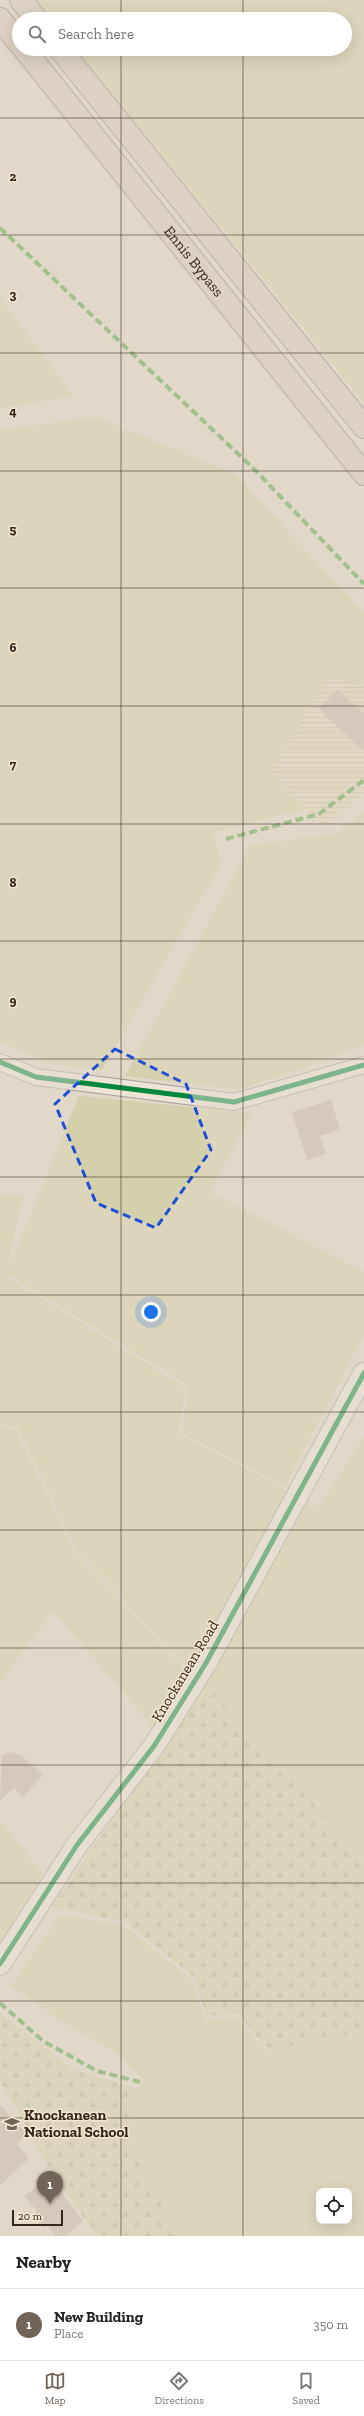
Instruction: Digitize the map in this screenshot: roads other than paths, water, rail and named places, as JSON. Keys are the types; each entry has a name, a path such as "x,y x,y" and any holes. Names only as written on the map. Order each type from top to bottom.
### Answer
{"highway":[{"path":"21,0 30,12"},
{"path":"0,19 12,34"},
{"name":"Ennis Bypass","path":"30,56 364,474"},
{"name":"Ennis Bypass","path":"66,56 364,427"}],"street":[{"path":"0,1062 36,1077 234,1102 364,1065"},
{"name":"Knockanean Road","path":"0,1964 77,1845 154,1746 206,1663 364,1373"}],"place":[{"name":"Knockanean National School","path":"12,2124"},
{"name":"New Building","path":"50,2204"}]}
